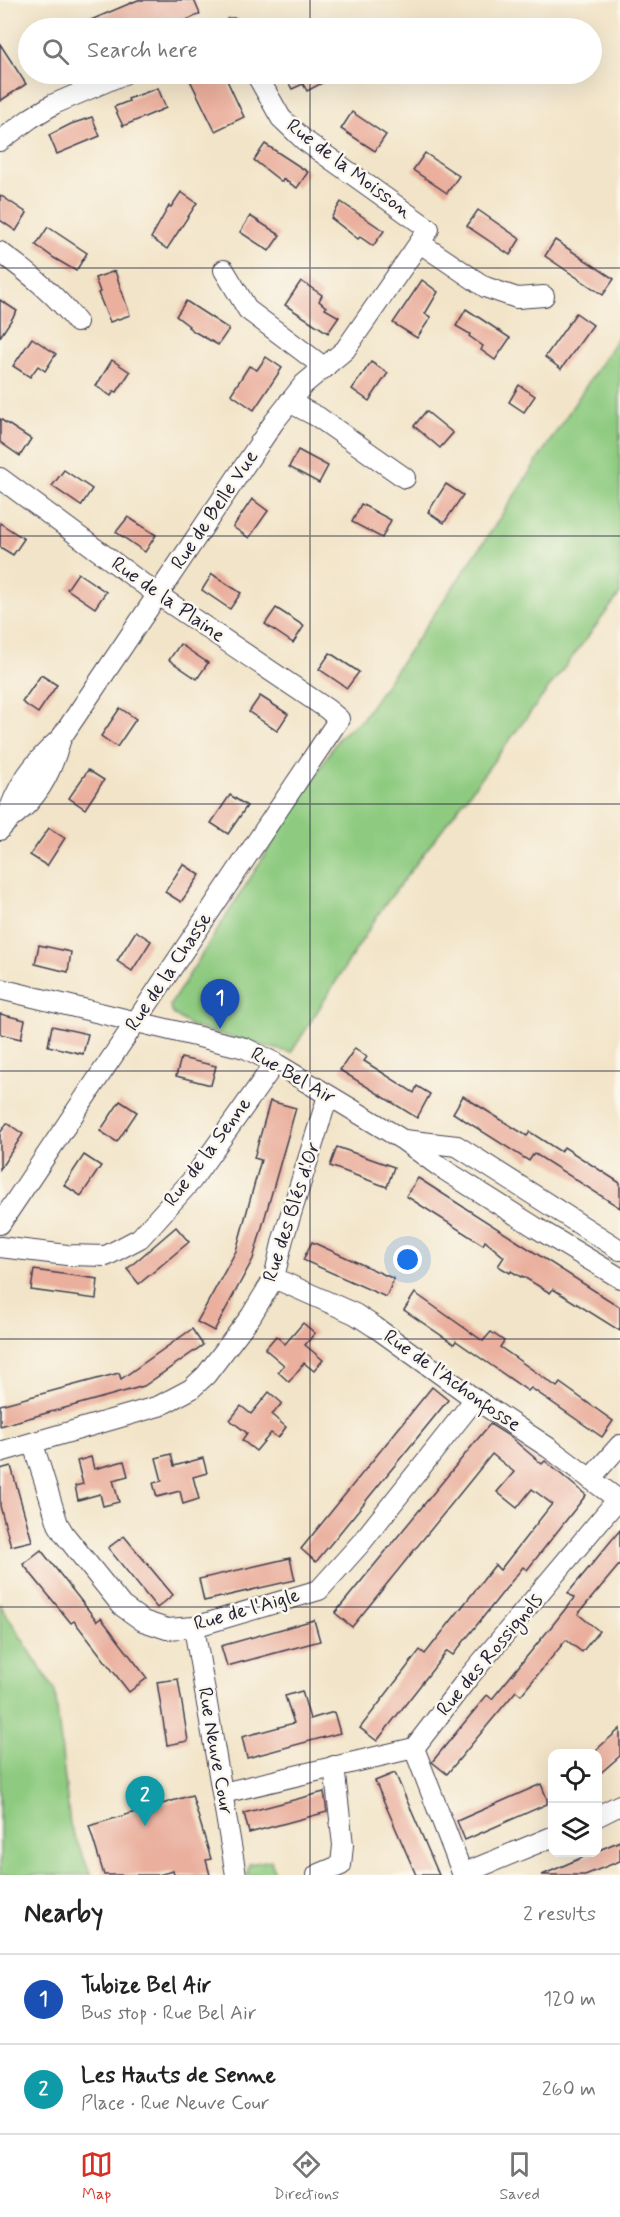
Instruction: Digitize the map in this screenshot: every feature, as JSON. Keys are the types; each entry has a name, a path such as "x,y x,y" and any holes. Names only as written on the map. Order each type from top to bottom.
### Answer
{"street":[{"path":"0,141 54,104 101,84"},
{"name":"Rue de la Moisson","path":"262,84 281,118 304,140 485,287 517,298 544,296"},
{"name":"Rue de Belle Vue","path":"2,827 30,801 51,771 61,738 289,402 304,384 345,350 424,236"},
{"path":"0,252 61,301 77,322"},
{"path":"224,270 248,310 325,368"},
{"path":"289,402 318,417 405,478"},
{"name":"Rue de la Plaine","path":"0,478 159,595 339,719"},
{"name":"Rue de la Chasse","path":"0,1224 339,719"},
{"name":"Rue Bel Air","path":"0,989 245,1048 404,1140 440,1167 620,1278"},
{"name":"Rue de la Senne","path":"0,1247 67,1255 106,1256 140,1238 192,1180 274,1063"},
{"name":"Rue des Blés d'Or","path":"0,1452 159,1406 191,1389 223,1354 252,1316 274,1278 283,1239 328,1096"},
{"name":"Rue Bel Air","path":"404,1140 457,1146 620,1250"},
{"name":"Rue de l'Achonfosse","path":"274,1278 355,1314 619,1500"},
{"name":"Rue de l'Aigle","path":"33,1444 58,1524 122,1606 143,1621 167,1629 194,1627 319,1590 361,1543 475,1399"},
{"path":"590,1479 620,1445"},
{"name":"Rue des Rossignols","path":"414,1748 468,1678 619,1500"},
{"name":"Rue Neuve Cour","path":"194,1627 236,1875"},
{"path":"223,1793 414,1748 463,1875 548,1839"},
{"path":"317,1875 340,1865 343,1845 334,1766"},
{"path":"602,1814 620,1805"}],"green space":[{"path":"620,334 620,594 381,910 291,1053 193,1027 173,1014 170,1005 340,736 362,719 488,536"},
{"path":"0,1604 55,1691 70,1825 91,1875 0,1875"},
{"path":"271,1860 275,1875 247,1875 249,1864"}],"building":[{"path":"138,0 194,0 200,14 191,18 96,18"},
{"path":"0,44 18,72 18,84 26,84 0,101"},
{"path":"192,84 229,84 244,117 215,131"},
{"path":"289,84 303,84 292,89"},
{"path":"303,84 320,84 307,91"},
{"path":"158,88 166,108 123,126 114,107"},
{"path":"352,112 386,135 375,151 341,129"},
{"path":"92,117 100,136 57,154 49,135"},
{"path":"265,144 308,172 297,188 283,179 282,182 254,160"},
{"path":"425,153 459,176 447,193 413,170"},
{"path":"181,192 197,203 167,249 151,238 169,206 171,207"},
{"path":"0,195 27,213 16,231 0,220"},
{"path":"341,202 384,231 373,246 360,237 358,239 331,218"},
{"path":"478,210 520,239 510,255 467,226"},
{"path":"250,216 280,235 269,251 240,232"},
{"path":"48,227 87,253 76,271 36,245"},
{"path":"555,240 614,279 603,295 545,256"},
{"path":"115,271 130,315 110,322 98,293 100,292 95,278"},
{"path":"422,280 438,292 425,314 431,317 417,338 393,323"},
{"path":"301,281 322,295 319,301 326,307 325,309 339,317 328,333 285,305"},
{"path":"0,300 17,311 0,337"},
{"path":"186,301 229,329 218,345 195,332 176,316"},
{"path":"466,309 510,338 495,360 481,350 483,346 469,336 470,334 456,326"},
{"path":"576,313 593,325 561,369 545,357"},
{"path":"32,338 56,354 45,371 38,366 30,377 13,366"},
{"path":"266,357 282,368 254,410 231,394 249,366 257,370"},
{"path":"112,360 130,372 117,392 114,391 111,396 96,386"},
{"path":"371,362 388,373 369,401 352,389"},
{"path":"519,385 535,396 524,412 509,402"},
{"path":"426,411 453,433 440,448 414,426"},
{"path":"0,419 31,439 20,456 0,442"},
{"path":"298,450 328,466 319,483 289,467"},
{"path":"64,470 92,489 81,506 52,486"},
{"path":"446,484 463,495 444,523 428,512"},
{"path":"252,499 268,511 249,538 233,527"},
{"path":"361,504 391,520 382,538 352,522"},
{"path":"128,517 156,535 145,552 116,532"},
{"path":"0,523 24,539 13,555 0,547"},
{"path":"78,573 106,592 95,608 67,589"},
{"path":"212,574 241,593 230,609 202,590"},
{"path":"276,608 304,626 293,643 265,624"},
{"path":"180,644 208,663 197,679 169,660"},
{"path":"330,653 359,672 347,688 319,669"},
{"path":"41,675 57,685 38,713 22,702"},
{"path":"260,696 288,714 277,731 249,712"},
{"path":"120,708 136,719 117,747 101,736"},
{"path":"88,770 104,780 85,809 69,798"},
{"path":"230,795 247,806 228,834 211,823"},
{"path":"49,828 65,838 47,866 30,855"},
{"path":"183,864 200,875 181,902 165,892"},
{"path":"136,931 151,941 132,971 117,961"},
{"path":"39,945 71,952 68,972 35,964"},
{"path":"0,1014 25,1020 21,1039 0,1034"},
{"path":"52,1026 88,1034 83,1054 48,1046"},
{"path":"355,1048 367,1057 364,1061 414,1093 417,1086 430,1094 417,1118 340,1070"},
{"path":"181,1058 216,1066 211,1085 176,1076"},
{"path":"463,1096 527,1136 530,1132 561,1152 564,1147 620,1183 620,1208 534,1153 529,1161 453,1113"},
{"path":"120,1101 137,1112 117,1142 100,1131"},
{"path":"270,1101 296,1108 253,1259 214,1331 197,1322 236,1251 261,1160 254,1158"},
{"path":"7,1123 23,1134 0,1169 0,1133"},
{"path":"337,1147 394,1167 387,1187 330,1166"},
{"path":"84,1155 101,1166 81,1196 64,1185"},
{"path":"418,1178 620,1307 620,1331 553,1289 550,1293 522,1276 511,1271 510,1273 498,1266 504,1257 485,1241 483,1245 406,1196"},
{"path":"176,1227 189,1242 139,1284 127,1269"},
{"path":"312,1242 394,1279 386,1297 303,1260"},
{"path":"34,1270 98,1279 96,1299 31,1290"},
{"path":"415,1293 483,1341 491,1332 504,1341 500,1347 557,1387 560,1383 613,1421 602,1437 531,1388 528,1391 456,1341 454,1344 404,1310"},
{"path":"303,1323 315,1333 305,1345 323,1360 314,1371 304,1363 289,1382 278,1372 284,1365 265,1349 276,1336 285,1344"},
{"path":"192,1329 203,1345 144,1386 0,1426 0,1405 119,1373 121,1379"},
{"path":"432,1387 448,1400 316,1562 301,1549"},
{"path":"269,1392 282,1403 272,1415 286,1427 278,1438 271,1433 256,1451 242,1440 247,1433 230,1420 241,1406 251,1414"},
{"path":"490,1424 509,1436 542,1464 545,1461 586,1495 527,1570 523,1567 453,1655 447,1651 377,1741 360,1728 420,1650 425,1654 495,1565 500,1570 552,1504 532,1489 517,1508 497,1492 514,1472 492,1454 352,1627 335,1613"},
{"path":"171,1454 174,1466 203,1458 207,1473 193,1477 199,1499 183,1504 180,1491 157,1497 153,1483 162,1481 156,1458"},
{"path":"91,1457 94,1469 124,1461 128,1476 113,1480 119,1502 103,1506 100,1494 78,1500 75,1486 83,1484 77,1461"},
{"path":"11,1466 32,1541 11,1546 0,1506 0,1469"},
{"path":"620,1530 620,1564 578,1614 599,1631 582,1652 566,1640 521,1695 516,1691 447,1774 432,1762 487,1695 492,1699 551,1627 574,1598 568,1593"},
{"path":"124,1536 173,1595 157,1608 108,1548"},
{"path":"41,1550 97,1621 101,1618 147,1678 129,1692 74,1621 71,1623 23,1564"},
{"path":"290,1558 295,1580 204,1601 199,1579"},
{"path":"314,1620 320,1641 227,1666 221,1646"},
{"path":"178,1679 188,1741 167,1745 157,1682"},
{"path":"302,1691 310,1719 334,1712 340,1733 247,1758 242,1737 294,1723 285,1696"},
{"path":"620,1729 620,1756 602,1772 602,1749 597,1749"},
{"path":"395,1773 439,1875 416,1875 375,1781"},
{"path":"541,1784 547,1804 465,1840 457,1821"},
{"path":"324,1792 327,1812 249,1833 244,1813"},
{"path":"192,1795 211,1859 206,1860 210,1875 174,1875 173,1871 158,1875 104,1875 89,1826"},
{"path":"620,1841 620,1861 585,1875 542,1875 583,1857 602,1857 602,1849"}],"place":[{"name":"Tubize Bel Air","path":"220,1029"},
{"name":"Les Hauts de Senne","path":"145,1826"}]}
